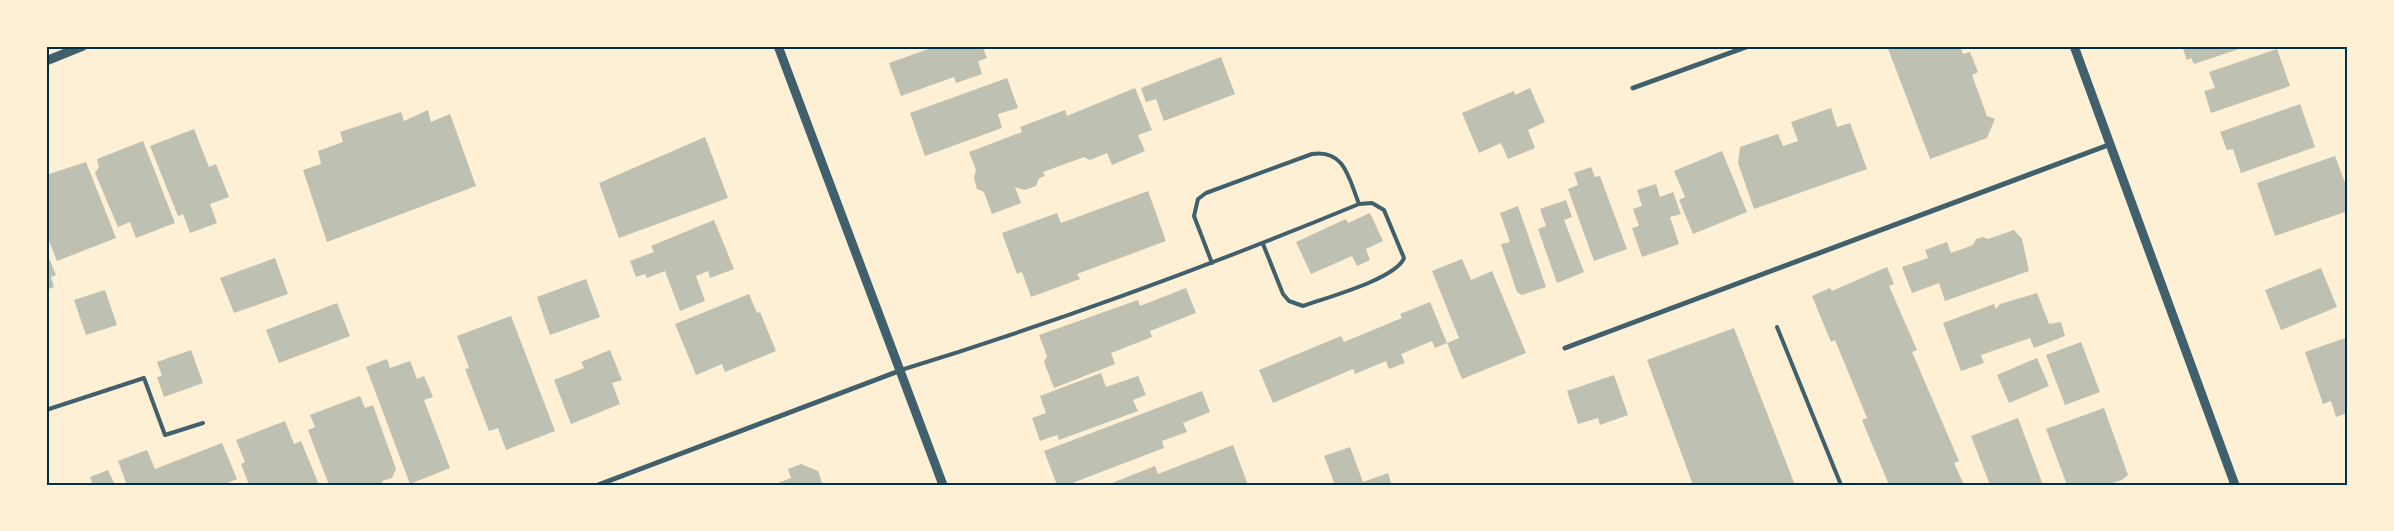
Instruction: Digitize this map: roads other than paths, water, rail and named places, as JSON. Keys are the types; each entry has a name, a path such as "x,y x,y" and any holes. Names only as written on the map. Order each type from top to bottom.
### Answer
{"street":[{"path":"46,61 83,46"},
{"path":"778,46 943,485"},
{"path":"1633,88 1749,46"},
{"path":"2074,46 2235,485"},
{"path":"1566,348 2111,144"},
{"path":"598,485 899,371"}],"lane":[{"path":"1212,263 1194,216 1198,199 1206,194 1312,154 1324,152 1341,162 1359,204"},
{"path":"899,371 1019,334 1263,244 1359,204 1372,203 1384,210 1404,258 1402,264 1376,279 1302,306 1295,304 1283,294 1263,244"},
{"path":"1777,327 1841,485"},
{"path":"46,410 144,378 165,435 203,423"}]}
